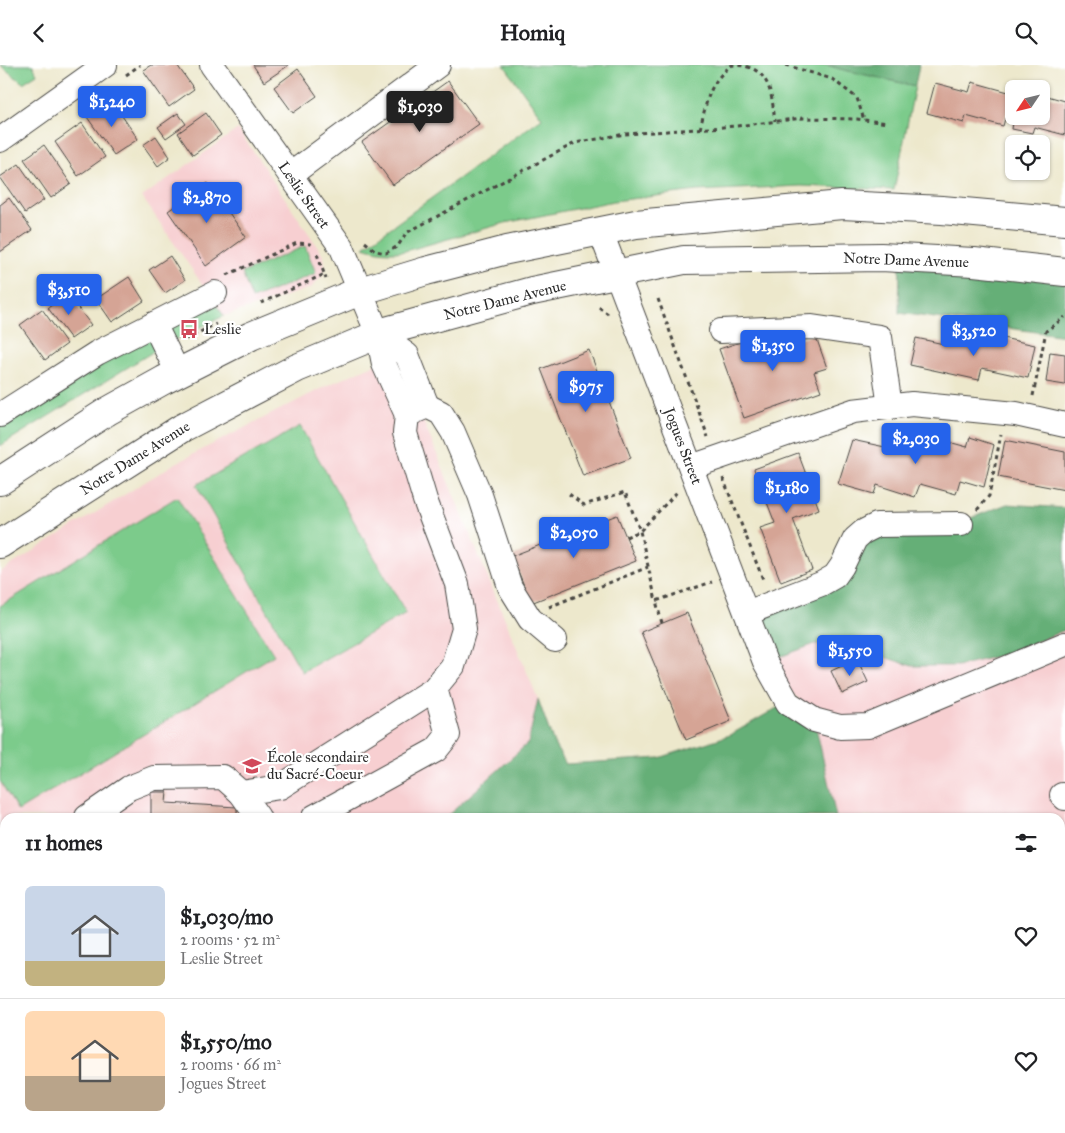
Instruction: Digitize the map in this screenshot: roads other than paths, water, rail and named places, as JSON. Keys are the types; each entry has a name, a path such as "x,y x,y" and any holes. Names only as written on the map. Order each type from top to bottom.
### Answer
{"main road":[{"path":"0,481 108,411 251,336 360,291 426,271 498,253 600,230 636,224 842,205 942,210 1065,221"},
{"name":"Notre Dame Avenue","path":"0,544 182,428 296,367 378,334 532,291 618,275 684,260 881,257 974,262 1065,272"}],"street":[{"path":"0,140 105,65"},
{"name":"Leslie Street","path":"212,65 342,248 378,334 384,364 417,411"},
{"path":"290,175 438,65"},
{"name":"Jogues Street","path":"600,230 765,662 788,703 814,720 840,727 868,726 1065,644"},
{"path":"0,415 97,353 215,293"},
{"path":"154,324 178,373"},
{"path":"721,331 812,327 880,337 890,407"},
{"path":"691,467 853,411 912,404 1016,414 1065,425"},
{"path":"242,793 280,787 435,689 453,666 464,629 457,584 425,500 405,433 417,411 441,413 453,432 480,495 510,587 528,616 556,640"},
{"path":"747,613 821,584 835,576 855,539 863,531 877,525 961,523"},
{"path":"321,813 436,750 448,735 435,689"},
{"path":"93,813 129,788 154,778 223,777 242,793 255,813"}],"place":[{"name":"Leslie","path":"189,329"},
{"name":"École secondaire du Sacré-Coeur","path":"252,766"}]}
